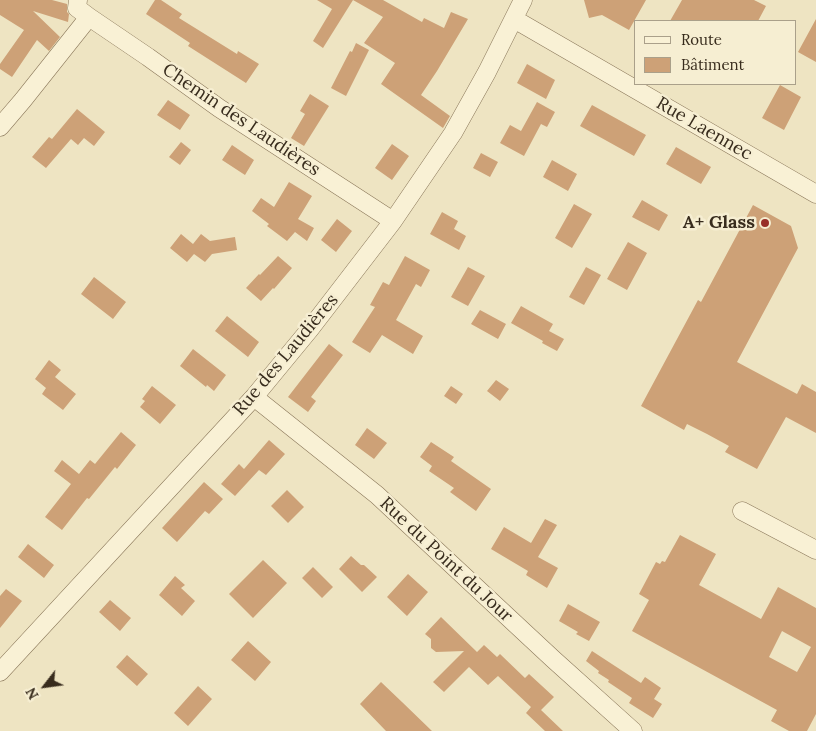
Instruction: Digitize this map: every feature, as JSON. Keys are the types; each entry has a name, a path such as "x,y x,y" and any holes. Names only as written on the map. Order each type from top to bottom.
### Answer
{"street":[{"path":"0,127 89,17 77,8 78,0"},
{"name":"Rue des Laudières","path":"0,672 254,397 310,329 393,221 453,133 487,72 523,0"},
{"name":"Chemin des Laudières","path":"89,17 220,108 393,221"},
{"name":"Rue Laennec","path":"514,19 816,194"},
{"name":"Rue du Point du Jour","path":"254,397 377,496 633,731"},
{"path":"742,511 816,550"}],"building":[{"path":"0,0 52,0 67,4 67,12 69,14 68,22 33,11 60,37 49,51 37,40 12,77 0,69 0,64 24,30 0,15"},
{"path":"155,0 161,0 182,14 179,18 237,54 238,51 259,64 246,83 188,46 190,43 146,14"},
{"path":"317,0 353,0 323,48 313,41 332,9"},
{"path":"353,0 383,0 422,22 424,18 444,28 451,12 468,19 421,95 450,116 443,128 381,84 395,63 364,43 383,17"},
{"path":"584,0 646,0 629,30 602,15 589,18"},
{"path":"682,0 754,0 766,6 759,20 671,20"},
{"path":"816,19 816,62 798,52"},
{"path":"356,43 369,50 346,96 331,88"},
{"path":"527,64 555,80 546,99 517,83"},
{"path":"780,85 801,97 784,130 762,118"},
{"path":"310,94 329,106 304,146 291,138 305,114 300,111"},
{"path":"168,100 190,115 180,130 157,115"},
{"path":"537,102 555,112 547,127 541,124 524,156 500,143 510,125 521,131"},
{"path":"592,105 646,135 634,156 580,126"},
{"path":"77,109 105,132 94,146 84,138 78,145 71,139 46,168 32,157 49,137 52,139"},
{"path":"181,142 191,150 180,165 169,157"},
{"path":"392,144 409,156 392,180 375,168"},
{"path":"232,145 254,160 245,175 222,160"},
{"path":"676,147 711,167 701,184 666,164"},
{"path":"481,153 498,162 490,177 473,168"},
{"path":"552,160 577,174 568,191 543,177"},
{"path":"289,182 312,196 298,219 314,228 307,241 295,232 287,241 267,226 269,224 252,211 261,198 274,207"},
{"path":"642,200 668,215 659,231 632,217"},
{"path":"574,204 592,214 572,248 555,238"},
{"path":"753,205 791,226 798,248 737,362 797,394 802,384 816,392 816,433 786,417 757,469 725,452 729,446 707,434 687,424 684,430 641,406 698,300 701,302"},
{"path":"442,212 458,221 454,229 466,236 459,250 430,234"},
{"path":"337,219 352,231 336,252 321,240"},
{"path":"181,234 193,244 201,234 210,241 235,237 237,250 212,254 205,262 194,254 187,262 170,248"},
{"path":"628,242 647,253 627,290 607,279"},
{"path":"278,256 292,268 261,301 246,288"},
{"path":"405,256 430,270 421,287 416,284 396,320 423,336 413,354 382,335 370,353 352,342 375,307 370,305 383,282 389,285"},
{"path":"468,267 485,276 468,306 451,297"},
{"path":"586,267 601,275 584,305 569,297"},
{"path":"94,277 126,302 113,319 81,294"},
{"path":"521,306 553,324 549,331 564,339 557,351 511,323"},
{"path":"480,310 506,324 498,339 471,324"},
{"path":"227,316 259,342 248,357 215,331"},
{"path":"329,344 343,355 311,397 316,401 308,412 288,397"},
{"path":"193,349 226,375 214,391 207,385 206,387 180,366"},
{"path":"49,360 61,370 55,377 76,394 63,410 42,394 46,388 35,379"},
{"path":"496,380 509,389 500,401 487,391"},
{"path":"152,386 176,405 160,424 140,407 145,401 142,399"},
{"path":"451,386 463,394 456,404 444,396"},
{"path":"367,428 387,443 374,459 355,445"},
{"path":"121,432 136,445 117,469 115,467 89,499 87,498 62,530 45,517 71,484 54,471 62,460 79,474 90,460 95,464"},
{"path":"269,440 285,454 266,475 259,470 235,496 221,484 239,464 244,469"},
{"path":"431,442 454,457 451,461 491,489 476,511 450,492 454,488 429,471 432,466 420,457"},
{"path":"204,482 223,499 209,514 205,511 177,542 162,528"},
{"path":"287,490 304,507 288,523 271,506"},
{"path":"545,519 557,525 538,557 558,568 547,588 526,575 528,571 491,549 504,527 531,543"},
{"path":"680,535 716,554 699,585 761,619 778,587 816,608 816,714 807,731 789,731 771,721 777,710 632,631 649,600 639,594 656,562 660,564 662,561 665,562","holes":["782,631 811,647 797,672 769,657"]},
{"path":"28,544 54,565 44,578 18,557"},
{"path":"351,556 377,577 362,592 339,569"},
{"path":"263,560 287,583 253,618 229,594"},
{"path":"313,567 333,587 322,598 302,578"},
{"path":"408,574 428,592 407,616 387,597"},
{"path":"175,576 185,585 181,588 195,601 182,616 159,595"},
{"path":"6,589 22,601 0,628 0,596"},
{"path":"110,600 131,618 120,631 99,612"},
{"path":"568,604 600,622 589,641 559,621"},
{"path":"441,617 477,652 484,645 497,657 500,654 525,678 529,674 554,697 541,710 563,731 545,731 526,713 531,707 498,676 488,685 469,667 444,692 433,682 464,651 436,652 431,648 431,639 425,634"},
{"path":"248,641 271,662 255,681 231,660"},
{"path":"592,651 641,683 645,677 661,688 654,699 662,704 653,718 629,703 632,698 608,682 609,680 598,673 599,671 586,661"},
{"path":"127,655 148,674 137,686 116,667"},
{"path":"381,682 432,731 386,731 360,704"},
{"path":"198,686 212,699 188,726 174,713"}],"place":[{"name":"A+ Glass","path":"765,223"}]}
